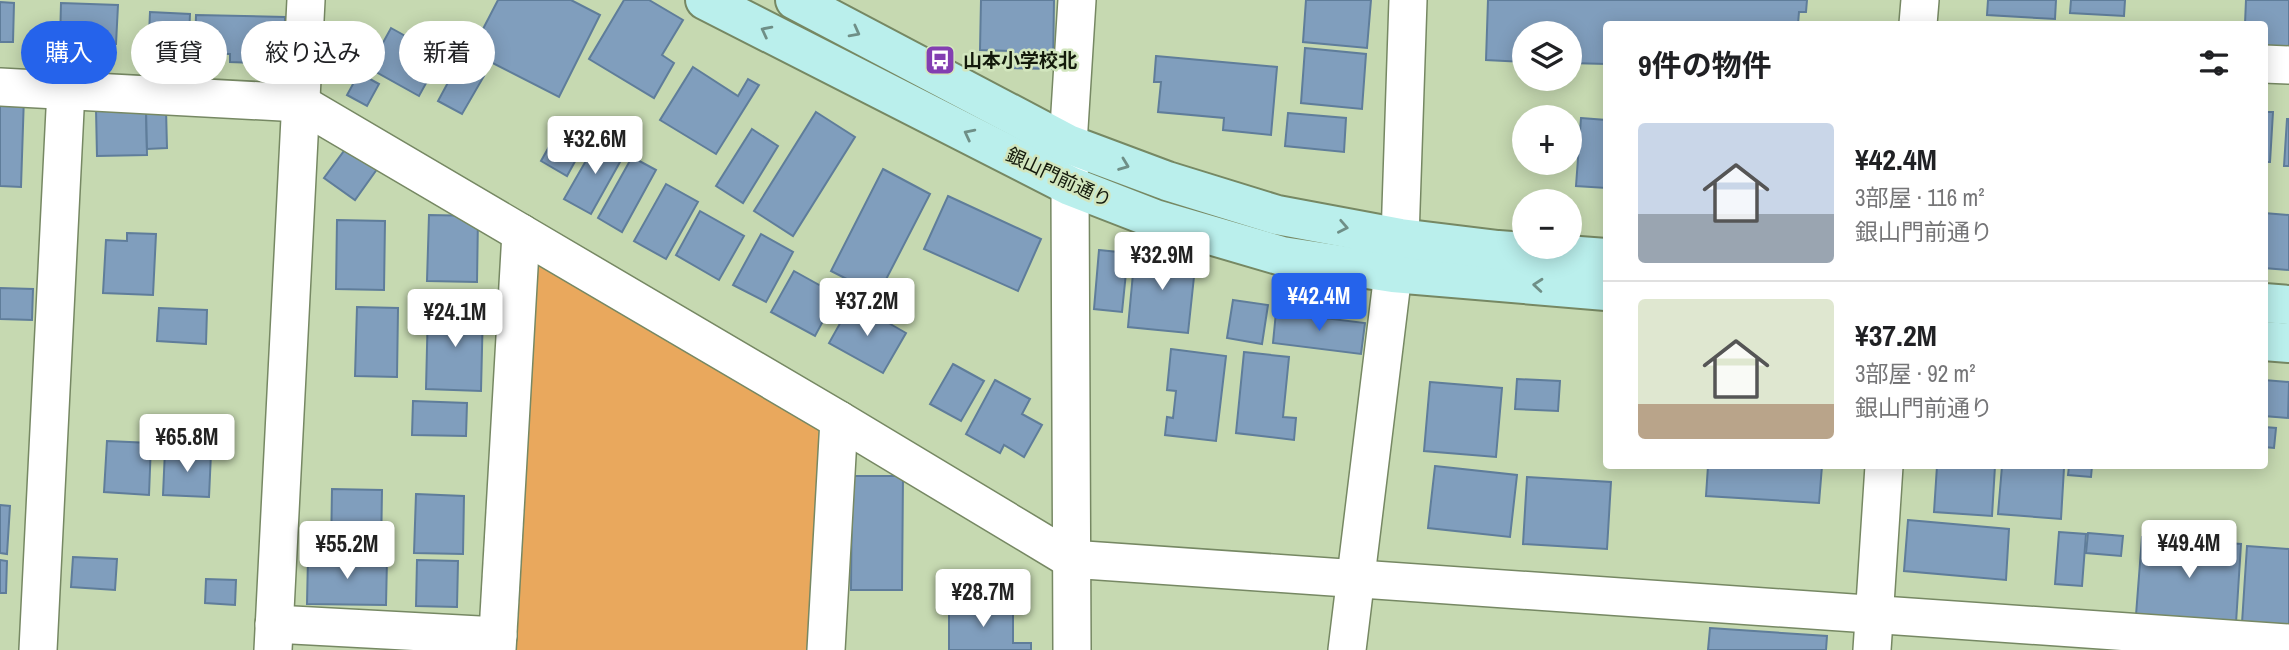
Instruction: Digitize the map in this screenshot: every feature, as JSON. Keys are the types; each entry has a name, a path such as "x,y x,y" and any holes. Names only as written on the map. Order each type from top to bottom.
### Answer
{"street":[{"path":"306,0 273,637 497,643 522,233"},
{"name":"銀山門前通り","path":"705,0 1070,186 1155,219 1282,256 1396,255 1498,250 1603,258"},
{"name":"銀山門前通り","path":"795,0 1068,144 1167,181 1396,255 1603,290"},
{"path":"1072,650 1068,144 1077,0"},
{"path":"1347,650 1396,255 1408,0"},
{"path":"1918,21 1920,0"},
{"path":"2268,64 2289,65"},
{"path":"0,87 300,103 1070,559 1874,614 2198,643 2289,643"},
{"path":"38,650 66,90"},
{"path":"2268,303 2289,305"},
{"path":"2268,341 2289,343"},
{"path":"826,650 839,420"},
{"path":"1872,650 1884,469"}],"shaded area":[{"path":"546,263 817,426 823,448 814,650 514,650 532,270"}],"building":[{"path":"498,0 571,0 600,15 559,97 495,64 495,21 487,21"},
{"path":"624,0 649,0 683,20 662,55 674,63 654,98 589,59"},
{"path":"981,0 1054,0 1053,69 1010,68 1011,51 980,50"},
{"path":"1306,0 1371,0 1367,48 1303,42"},
{"path":"1488,0 1807,0 1806,12 1799,12 1798,21 1603,21 1603,64 1582,63 1582,21 1512,21 1512,61 1486,60"},
{"path":"1988,0 2056,0 2055,19 1987,15"},
{"path":"2071,0 2125,0 2124,16 2070,13"},
{"path":"2246,0 2289,0 2289,51 2268,50 2268,21 2245,21"},
{"path":"0,2 14,3 13,42 0,42"},
{"path":"61,3 118,5 117,24 117,21 61,21"},
{"path":"150,12 190,14 190,21 150,21"},
{"path":"196,15 285,17 285,21 241,21 241,62 230,62 230,54 227,54 227,21 196,21"},
{"path":"391,28 399,32 399,84 426,84 419,96 385,77 385,39"},
{"path":"1305,48 1366,54 1362,109 1301,103"},
{"path":"1156,56 1277,67 1271,135 1223,130 1224,118 1158,112 1161,82 1154,82"},
{"path":"693,67 738,96 748,79 759,85 716,154 660,120"},
{"path":"353,84 379,84 367,106 347,95"},
{"path":"447,84 479,84 462,114 438,101"},
{"path":"0,95 24,96 21,187 0,186"},
{"path":"96,109 146,109 147,155 97,156"},
{"path":"146,109 166,109 167,148 147,149"},
{"path":"816,112 855,137 793,236 754,211"},
{"path":"2268,112 2273,112 2270,162"},
{"path":"1288,113 1346,118 1344,152 1285,146"},
{"path":"1582,118 1603,120 1603,188 1576,186 1577,175 1582,175"},
{"path":"2287,119 2289,166 2284,166"},
{"path":"564,120 590,134 567,176 541,161"},
{"path":"752,129 778,146 743,203 716,186"},
{"path":"355,136 385,158 355,200 324,178"},
{"path":"599,138 625,153 591,214 564,199"},
{"path":"632,157 656,170 622,232 598,218"},
{"path":"883,169 930,194 878,295 831,271"},
{"path":"666,184 698,202 666,259 634,241"},
{"path":"948,196 1041,239 1018,291 924,249"},
{"path":"700,211 744,236 719,280 676,255"},
{"path":"2268,213 2289,215 2289,270 2268,268"},
{"path":"429,215 478,216 477,282 427,281"},
{"path":"337,220 385,221 384,290 336,289"},
{"path":"127,233 156,234 153,295 103,293 106,240 127,241"},
{"path":"761,234 793,252 766,302 733,285"},
{"path":"1099,250 1128,253 1122,312 1094,309"},
{"path":"1135,252 1196,258 1188,333 1128,327"},
{"path":"794,271 837,295 815,336 771,312"},
{"path":"0,288 33,289 32,320 0,319"},
{"path":"1233,300 1268,305 1262,344 1227,338"},
{"path":"852,302 906,333 883,373 829,343"},
{"path":"357,307 398,308 397,377 355,376"},
{"path":"428,307 483,308 481,391 426,389"},
{"path":"159,308 207,310 206,344 157,341"},
{"path":"1276,312 1365,323 1361,354 1273,343"},
{"path":"1171,349 1226,356 1216,441 1165,435 1167,417 1173,418 1176,391 1167,390"},
{"path":"1244,352 1289,357 1283,417 1296,418 1294,440 1236,433"},
{"path":"953,364 984,381 961,421 930,404"},
{"path":"1517,379 1560,381 1558,411 1515,409"},
{"path":"995,380 1030,399 1022,414 1042,425 1024,457 1004,445 1000,453 966,434"},
{"path":"2268,380 2289,382 2288,418 2268,416"},
{"path":"1430,382 1502,388 1496,457 1424,451"},
{"path":"413,401 467,403 466,436 412,435"},
{"path":"2268,427 2276,428 2274,448 2268,447"},
{"path":"107,441 151,443 149,495 104,492"},
{"path":"165,450 211,453 209,497 163,495"},
{"path":"1435,466 1517,475 1510,537 1428,528"},
{"path":"1708,469 1822,469 1819,503 1706,496"},
{"path":"1937,469 1995,469 1992,516 1934,512"},
{"path":"2002,469 2064,469 2061,519 1998,514"},
{"path":"2069,469 2092,469 2091,477 2068,475"},
{"path":"852,476 903,476 902,590 851,590"},
{"path":"1527,477 1611,482 1607,549 1523,544"},
{"path":"332,489 382,490 381,553 331,552"},
{"path":"416,494 464,496 463,554 414,553"},
{"path":"0,505 10,506 7,554 0,553"},
{"path":"1908,520 2009,529 2006,580 1904,571"},
{"path":"2059,532 2086,534 2082,586 2055,584"},
{"path":"2088,533 2123,536 2121,556 2086,553"},
{"path":"2142,537 2241,544 2236,623 2136,615"},
{"path":"2247,546 2289,549 2289,627 2242,623"},
{"path":"73,557 117,559 115,590 71,587"},
{"path":"308,557 387,559 386,605 307,604"},
{"path":"0,560 7,561 6,593 0,593"},
{"path":"417,560 458,561 457,607 416,606"},
{"path":"206,579 236,580 235,605 205,603"},
{"path":"949,606 1013,607 1013,643 1031,643 1031,650 949,650"},
{"path":"1710,628 1827,636 1826,650 1708,650"}],"place":[{"name":"山本小学校北","path":"940,60"}]}
